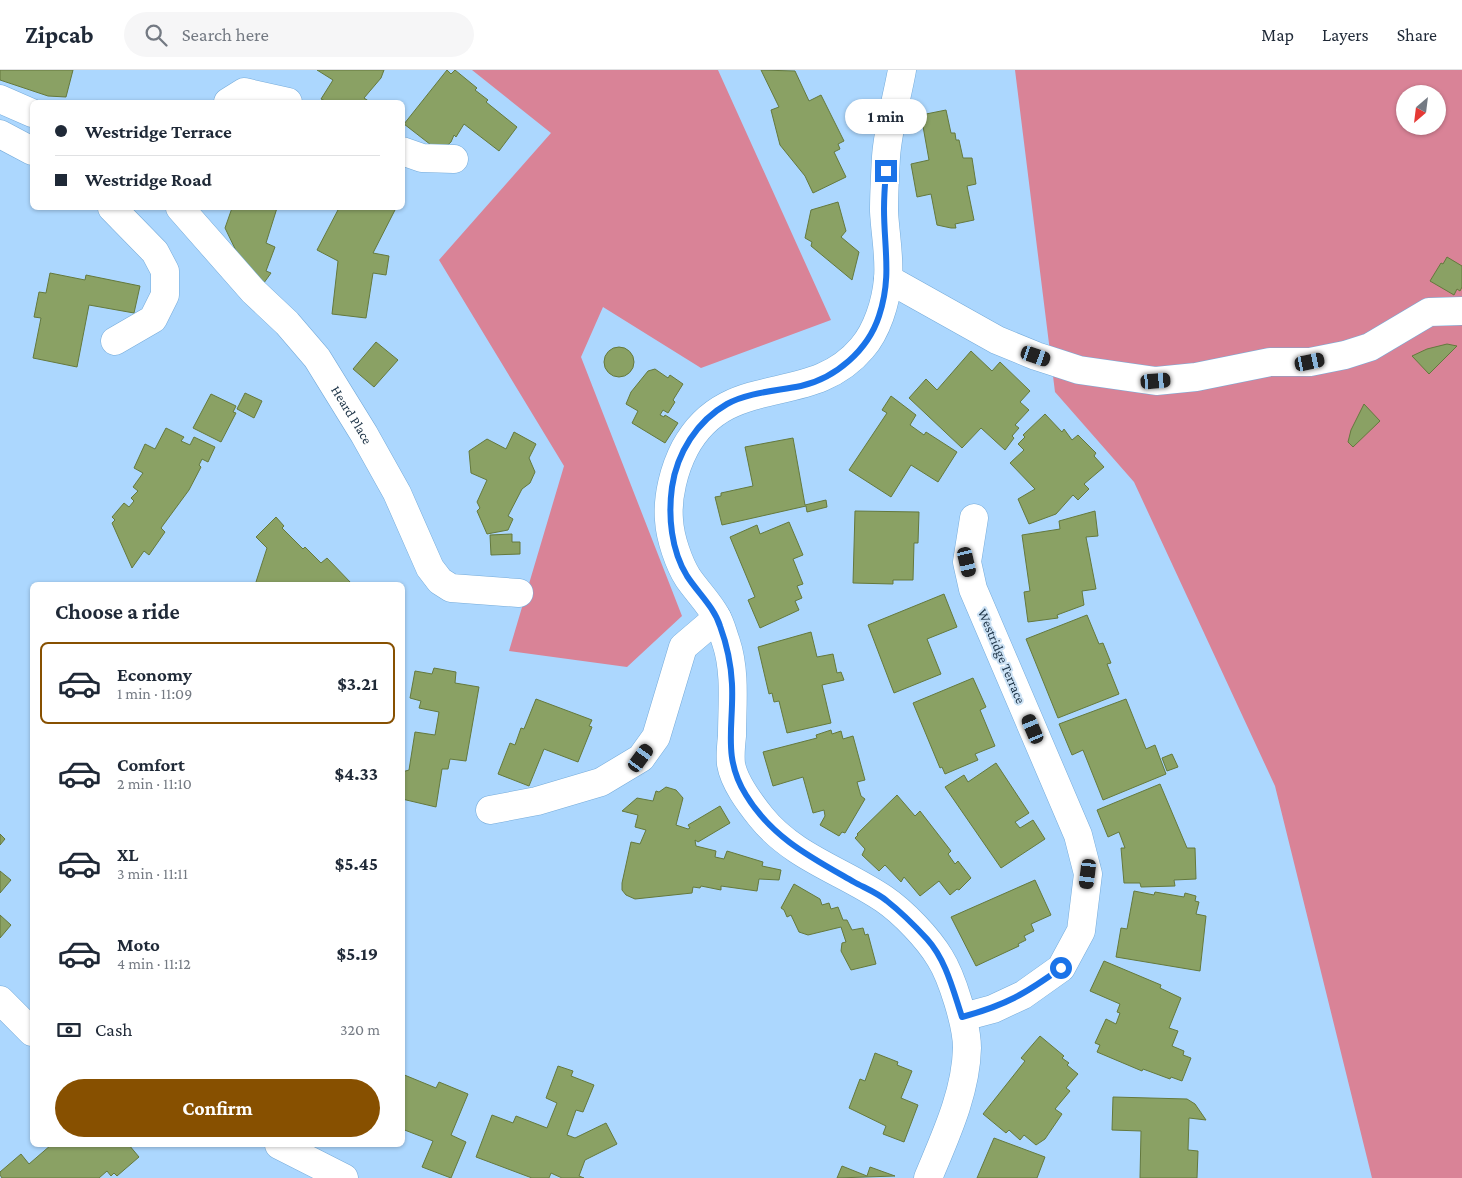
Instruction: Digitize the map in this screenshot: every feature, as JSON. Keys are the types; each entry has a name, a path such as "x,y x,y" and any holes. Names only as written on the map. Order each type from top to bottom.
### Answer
{"street":[{"path":"902,70 886,152 884,208 888,279 879,318 864,346 845,365 824,377 803,385 770,391 729,403 707,418 692,435 680,456 673,478 669,521 685,574 717,618 728,647 730,664 731,762 735,776 747,797 775,833 793,847 886,900 927,939 942,960 962,1017 967,1047 962,1082 947,1132 928,1178"},
{"path":"231,100 244,92 279,100"},
{"path":"0,99 30,112"},
{"path":"0,134 30,150"},
{"path":"405,152 422,158 454,159"},
{"path":"114,210 155,252 165,272 165,295 153,319 115,342"},
{"name":"Heard Place","path":"182,210 253,291 287,323 316,358 364,434 396,493 430,568 440,581 452,588 519,593"},
{"path":"888,279 997,340 1036,356 1078,370 1156,381 1196,377 1270,362 1310,362 1345,355 1370,347 1429,312 1462,311"},
{"name":"Westridge Terrace","path":"962,1017 993,1009 1023,995 1061,968 1081,931 1088,874 1078,834 973,589 967,562 974,518"},
{"path":"490,810 538,801 602,782 641,758 656,737 683,647 717,618"},
{"path":"0,1000 30,1030"},
{"path":"283,1147 344,1178"}],"shaded area":[{"path":"472,70 718,70 831,320 701,368 603,307 581,357 682,616 627,667 509,651 564,466 439,260 551,133"},
{"path":"1015,70 1462,70 1462,1178 1372,1178 1275,786 1134,482 1055,392"}],"building":[{"path":"0,70 73,70 66,97 48,96 0,80"},
{"path":"317,70 384,70 381,78 364,98 367,100 321,99 333,80"},
{"path":"447,70 451,74 455,70 477,88 475,90 488,100 486,102 517,127 499,151 464,124 456,137 454,135 451,142 440,152 405,125"},
{"path":"761,70 795,71 809,101 821,95 844,141 838,144 840,149 834,152 846,177 813,193 805,176 780,145 771,110 779,107"},
{"path":"946,110 951,133 955,133 956,140 959,140 963,158 972,158 976,184 967,186 974,220 955,224 956,228 937,225 931,194 917,197 911,164 929,160 921,115"},
{"path":"838,202 846,231 841,237 859,252 852,280 811,246 812,242 805,238 811,210"},
{"path":"231,210 276,210 266,243 275,247 266,271 271,273 261,287 241,261 225,228"},
{"path":"338,210 395,210 373,253 389,256 386,275 373,273 366,318 332,314 338,261 317,250"},
{"path":"1447,257 1462,266 1462,287 1460,291 1457,289 1454,295 1430,281"},
{"path":"50,273 85,280 86,275 140,286 134,313 89,305 77,367 33,358 41,318 34,317 39,292 46,293"},
{"path":"376,342 398,360 374,387 353,369"},
{"path":"1447,344 1457,346 1429,374 1412,356 1427,349"},
{"path":"619,347 625,348 633,356 633,368 625,376 619,377 613,376 605,368 604,362 605,356 613,348"},
{"path":"971,351 992,371 1000,362 1030,391 1020,402 1029,410 1015,425 1019,428 1012,436 1014,438 1005,450 981,428 962,448 909,398 926,379 937,390"},
{"path":"655,369 668,378 670,375 683,384 673,400 675,402 668,413 663,410 660,415 664,417 665,415 678,423 665,443 632,423 638,411 626,404 631,392 648,371"},
{"path":"245,393 262,401 254,418 237,409"},
{"path":"211,394 236,406 233,412 236,413 221,442 193,428"},
{"path":"891,396 916,415 910,425 924,435 926,432 957,452 938,482 911,465 891,497 849,470 887,413 882,410"},
{"path":"1364,404 1380,421 1353,447 1348,442 1351,430"},
{"path":"1045,414 1062,432 1064,429 1072,440 1078,435 1096,453 1094,456 1104,467 1084,484 1089,489 1078,500 1073,495 1056,514 1029,524 1018,499 1035,489 1010,463 1024,450 1018,444 1025,437 1023,435"},
{"path":"166,428 184,437 181,441 190,445 194,437 215,447 208,462 202,459 199,465 201,467 189,490 161,528 165,532 149,555 144,551 132,568 112,523 115,520 112,517 124,503 129,507 134,501 131,498 138,491 133,487 143,473 134,468 145,444 155,449"},
{"path":"514,432 536,444 529,458 535,472 530,483 522,489 508,516 513,519 508,530 487,534 477,511 480,508 477,502 487,480 471,473 469,451 487,439 506,449"},
{"path":"793,438 805,505 826,500 827,507 807,512 806,506 722,525 715,497 721,496 721,493 753,486 745,447"},
{"path":"855,511 919,512 918,543 914,543 913,580 893,580 893,584 853,583"},
{"path":"1095,511 1098,536 1086,537 1096,589 1082,591 1084,605 1057,615 1058,618 1028,622 1024,592 1030,591 1022,535 1060,529 1059,521"},
{"path":"276,517 284,526 282,528 303,549 305,547 321,563 327,558 350,582 256,582 267,548 256,537"},
{"path":"789,522 803,555 793,559 803,584 797,586 802,598 795,601 799,610 760,628 748,600 755,597 730,537 757,525 760,534"},
{"path":"512,534 512,542 520,542 520,554 491,555 490,535"},
{"path":"944,594 957,627 927,639 941,674 894,693 868,625"},
{"path":"1087,615 1099,644 1103,643 1111,663 1107,664 1119,694 1058,718 1026,639"},
{"path":"811,632 817,657 833,654 837,673 841,672 844,680 822,685 831,723 787,733 779,701 774,702 772,693 769,694 758,647"},
{"path":"434,668 456,672 455,683 479,687 466,761 450,759 448,769 442,769 436,807 405,800 405,771 409,770 415,732 435,735 439,712 419,708 421,701 410,698 415,671 432,674"},
{"path":"973,678 986,707 980,710 995,746 975,754 978,760 945,774 942,767 940,768 913,703"},
{"path":"536,699 592,720 589,726 592,727 578,762 544,749 529,786 498,774 510,743 515,745 521,728 524,729"},
{"path":"1126,699 1146,749 1155,745 1166,774 1103,800 1083,750 1072,755 1059,724"},
{"path":"831,730 832,734 841,731 843,739 853,736 865,780 857,782 861,796 865,799 845,833 842,832 839,836 820,825 825,816 824,810 813,813 803,777 773,786 763,752 817,738 816,735"},
{"path":"1172,754 1178,767 1167,771 1162,758"},
{"path":"996,763 1029,813 1015,822 1020,828 1033,820 1045,839 1001,868 945,787 964,775 968,782"},
{"path":"1160,784 1187,848 1195,848 1196,879 1174,880 1175,886 1141,887 1140,883 1124,883 1121,848 1125,848 1119,832 1108,837 1097,810"},
{"path":"666,787 676,790 683,798 676,825 688,829 690,828 688,825 720,806 730,823 698,842 695,840 696,846 716,851 715,857 724,859 727,851 763,862 762,866 781,870 779,880 759,879 757,891 721,886 721,890 701,886 700,888 693,887 692,893 635,899 626,895 622,890 622,883 631,842 640,844 646,830 635,827 638,815 622,811 637,798 653,801 656,791 659,792"},
{"path":"897,795 915,816 920,811 951,851 948,854 955,864 958,861 971,878 959,890 957,889 950,895 939,881 920,896 904,877 901,882 885,865 879,871 862,855 865,849 855,838 857,834"},
{"path":"0,834 5,839 0,845"},
{"path":"0,871 11,880 0,893"},
{"path":"1035,880 1051,915 1031,924 1034,931 1024,936 1026,940 1018,944 1019,946 976,966 951,917"},
{"path":"794,884 820,899 822,905 829,903 831,909 838,907 843,920 847,920 852,930 863,928 865,935 868,934 876,964 851,970 841,951 842,943 846,942 841,927 808,935 799,932 791,915 787,917 781,908"},
{"path":"1134,891 1154,895 1155,892 1184,897 1185,893 1196,896 1195,901 1199,902 1196,914 1206,916 1200,971 1116,957 1121,928 1127,929"},
{"path":"0,915 11,925 0,938"},
{"path":"1104,961 1161,985 1160,988 1181,998 1169,1028 1178,1031 1172,1046 1184,1051 1183,1055 1191,1058 1182,1081 1171,1077 1170,1079 1143,1069 1142,1071 1097,1052 1100,1045 1095,1043 1106,1019 1116,1024 1120,1013 1117,1012 1120,1004 1090,991"},
{"path":"1040,1036 1064,1056 1062,1058 1069,1063 1067,1065 1078,1074 1066,1088 1070,1091 1055,1109 1062,1114 1045,1139 1036,1145 1024,1135 1020,1140 1009,1130 1006,1133 983,1114 1025,1061 1021,1058"},
{"path":"875,1053 898,1062 897,1065 912,1071 901,1098 918,1105 904,1142 883,1134 886,1126 849,1108 860,1079 865,1081"},
{"path":"558,1066 573,1071 571,1076 594,1085 583,1112 576,1110 567,1135 575,1138 606,1123 617,1144 585,1160 579,1176 584,1178 562,1178 551,1173 549,1178 532,1178 476,1157 492,1115 513,1123 516,1116 547,1128 557,1103 546,1098"},
{"path":"405,1075 436,1088 439,1082 468,1094 451,1135 466,1142 451,1178 422,1167 433,1141 405,1130"},
{"path":"1113,1097 1187,1099 1195,1104 1206,1120 1189,1118 1188,1150 1198,1151 1197,1178 1140,1178 1141,1131 1112,1130"},
{"path":"994,1138 1045,1157 1037,1178 977,1178"},
{"path":"49,1147 131,1147 139,1157 117,1176 114,1173 111,1176 107,1171 99,1178 2,1178 0,1175 0,1172 21,1154 29,1164"},
{"path":"842,1166 867,1176 870,1167 895,1176 837,1178"}],"route":[{"path":"886,171 884,208 888,279 879,318 864,346 845,365 824,377 803,385 754,395 729,403 707,418 692,435 680,456 673,478 669,521 685,574 717,618 728,647 732,684 731,762 735,776 760,816 775,833 799,852 886,900 927,939 942,960 962,1017 993,1009 1023,995 1061,968"}]}
